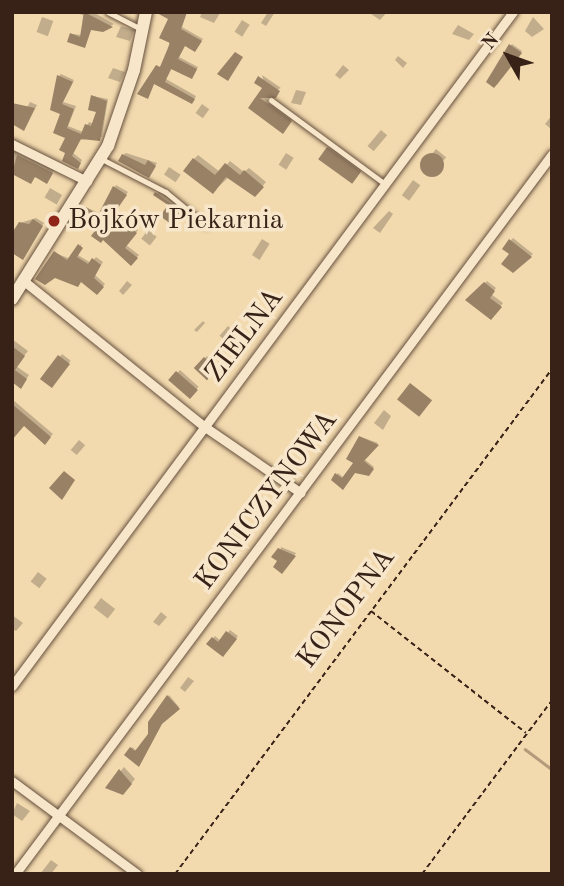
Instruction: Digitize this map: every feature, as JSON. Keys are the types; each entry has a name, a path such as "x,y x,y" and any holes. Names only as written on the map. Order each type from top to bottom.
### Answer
{"street":[{"path":"12,299 101,159 122,110 146,12"},
{"name":"ZIELNA","path":"12,686 513,12"},
{"path":"12,144 87,181"},
{"name":"KONICZYNOWA","path":"15,874 552,154"},
{"path":"24,281 205,428 301,493"},
{"path":"12,781 137,874"}],"lane":[{"path":"108,12 142,29"},
{"path":"271,100 385,184"},
{"path":"101,159 166,192 206,225"}],"path":[{"name":"KONOPNA","path":"175,874 552,369"},
{"path":"370,611 527,733"},
{"path":"422,874 552,700"}],"building":[{"path":"84,12 113,27 103,32 91,30 85,48 67,42 70,33 80,37"},
{"path":"155,12 187,12 181,29 202,41 195,52 185,46 178,59 197,69 192,79 171,69 165,82 195,99 192,104 154,84 148,99 137,94 156,65 160,67 170,43 159,38 168,19"},
{"path":"509,44 522,53 494,88 486,82"},
{"path":"235,52 243,57 228,81 217,74"},
{"path":"57,75 73,82 62,104 74,109 67,128 81,134 85,124 91,126 96,112 88,110 91,95 107,101 100,141 81,139 72,156 81,163 78,169 62,161 65,153 59,150 65,138 53,133 60,114 50,110"},
{"path":"258,76 280,91 276,98 260,98 292,121 283,134 248,108 262,88 254,83"},
{"path":"12,103 35,108 24,131 12,124"},
{"path":"327,147 361,172 352,184 318,159"},
{"path":"432,153 440,157 444,165 440,173 432,177 424,173 420,165 424,157"},
{"path":"122,154 145,165 148,160 156,166 149,178 118,161"},
{"path":"17,155 53,173 47,184 35,177 31,184 12,174"},
{"path":"193,158 215,175 225,163 240,175 244,170 264,187 255,197 226,177 213,194 183,171"},
{"path":"113,186 127,195 113,215 137,233 125,248 138,258 131,266 103,240 101,243 91,236 97,228 79,216 86,207 98,215"},
{"path":"155,192 181,211 171,224 160,216 168,205 153,195"},
{"path":"33,219 43,226 23,260 12,253 12,233 19,222 29,224"},
{"path":"509,239 532,257 513,273 501,264 509,254 502,249"},
{"path":"78,244 83,248 77,257 88,264 92,258 101,265 94,278 104,287 97,295 81,282 78,287 55,278 45,285 35,279 54,251 67,260"},
{"path":"484,282 495,291 490,298 502,307 491,320 465,300"},
{"path":"12,346 25,356 15,370 27,379 21,389 12,382"},
{"path":"58,355 70,364 52,388 40,379"},
{"path":"204,357 217,369 207,380 194,368"},
{"path":"176,371 198,390 190,399 168,380"},
{"path":"410,383 432,400 419,417 397,400"},
{"path":"12,404 51,437 45,445 24,426 12,440"},
{"path":"359,436 379,445 364,461 374,469 369,476 355,473 343,490 331,480 335,473 342,478 353,463 346,459"},
{"path":"64,471 75,480 62,500 49,488"},
{"path":"278,548 296,556 282,574 273,567 277,561 271,557"},
{"path":"226,631 237,639 223,657 206,644 212,637 218,642"},
{"path":"167,695 180,709 162,724 139,767 124,755 130,747 135,751 148,734 148,722"},
{"path":"119,769 132,784 123,795 105,788"}],"waterway":[{"path":"525,749 552,769"}],"place":[{"name":"Bojków Piekarnia","path":"54,221"}]}
